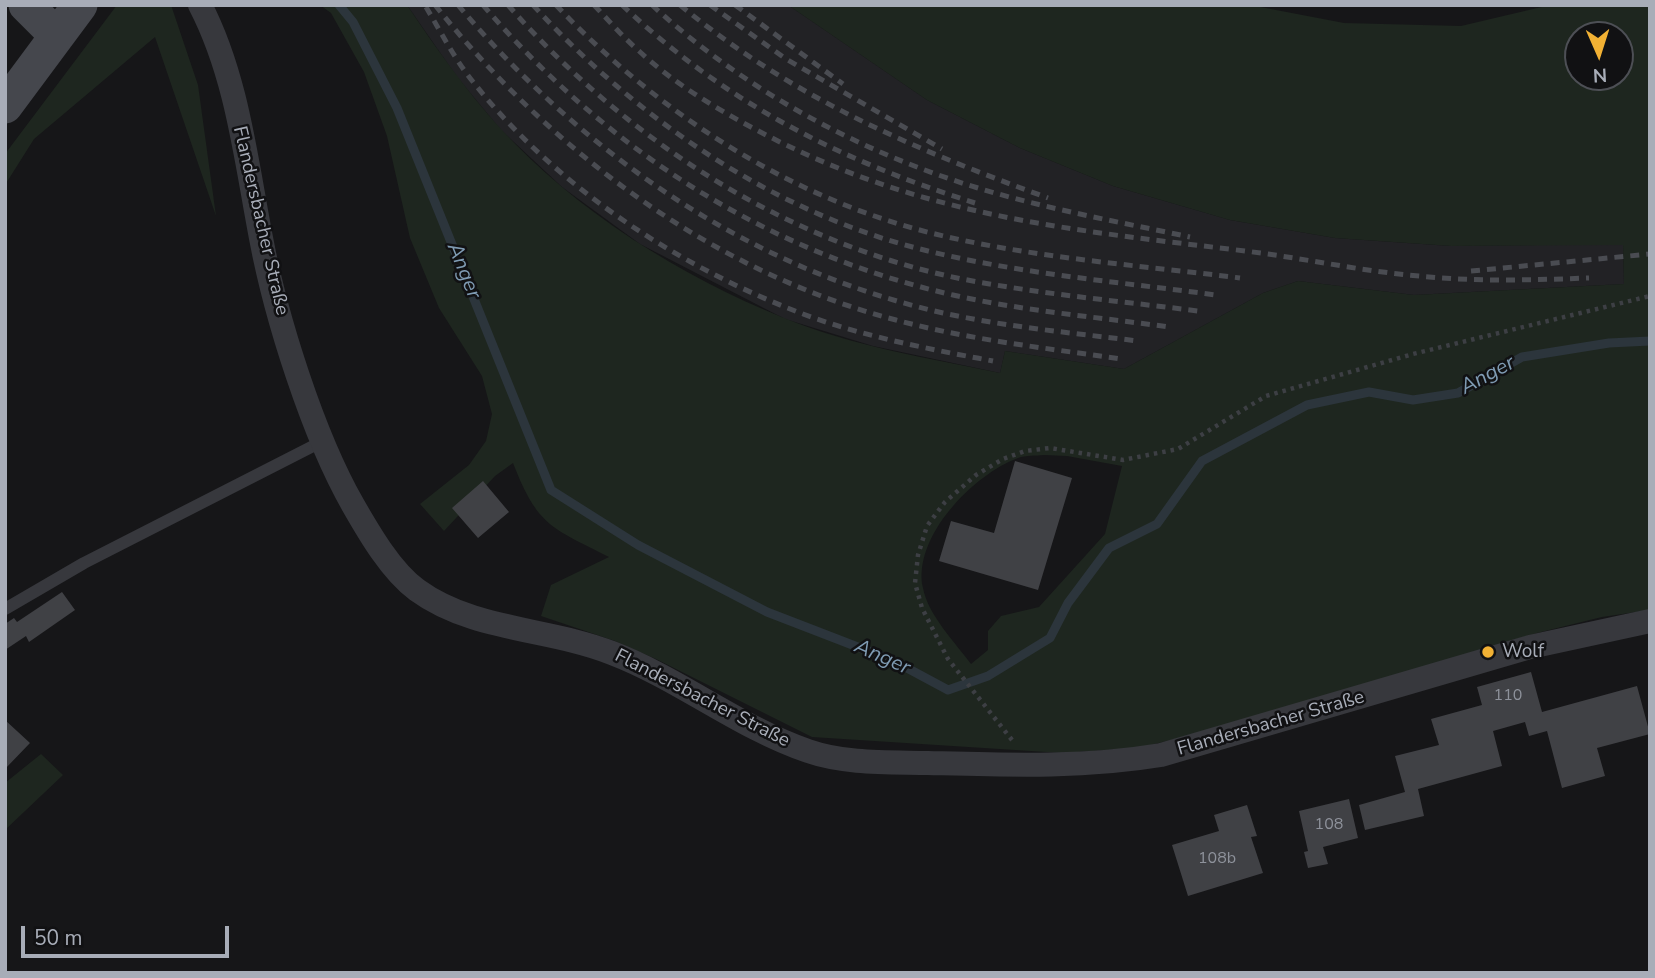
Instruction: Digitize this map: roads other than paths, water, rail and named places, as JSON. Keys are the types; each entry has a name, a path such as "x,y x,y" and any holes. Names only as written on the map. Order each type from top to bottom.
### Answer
{"main road":[{"path":"26,5 57,36"},
{"path":"5,106 79,5"}],"street":[{"name":"Flandersbacher Straße","path":"200,5 210,24 230,85 262,243 285,329 323,441 353,505 387,556 415,589 450,609 610,652 655,672 760,732 812,752 864,761 1024,766 1108,764 1161,755 1530,647 1650,621"}],"lane":[{"path":"5,609 85,564 323,441"}],"waterway":[{"name":"Anger","path":"339,5 353,22 397,108 551,490 638,545 767,612 894,661 948,690 988,676 1050,638 1068,603 1109,548 1157,524 1202,461 1307,405 1369,392 1413,400 1458,393 1522,357 1609,343 1650,341"}],"railway":[{"path":"435,5 481,59 584,157 641,200 701,238 763,271 828,299 924,327 1008,343 1121,359"},
{"path":"458,5 507,59 560,110 616,157 675,199 738,236 804,267 872,293 943,313 1016,326 1138,341"},
{"path":"483,5 531,57 582,105 637,149 694,188 755,223 818,252 884,276 953,295 1034,310 1169,327"},
{"path":"508,5 554,54 604,100 657,142 713,179 772,212 833,240 897,262 962,279 1198,311"},
{"path":"533,5 618,87 664,124 763,187 816,213 871,235 963,259 1035,272 1216,295"},
{"path":"556,5 637,81 681,115 728,146 826,197 878,217 969,242 1046,255 1240,278"},
{"path":"594,5 654,64 702,99 737,119 831,165 946,203 1061,227 1397,274 1482,280 1589,278"},
{"path":"622,5 661,40 702,71 786,125 877,168 975,203"},
{"path":"652,5 687,36 764,90 804,114 890,156 1004,196 1190,237"},
{"path":"680,5 766,67 855,118 949,160 1048,198"},
{"path":"710,5 786,59 942,149"},
{"path":"735,5 843,84"},
{"path":"426,7 467,74 507,121 543,157 582,190 666,248 757,295 826,322 897,342 993,361"},
{"path":"1471,271 1650,254"}],"place":[{"name":"Wolf","path":"1488,652"}]}
